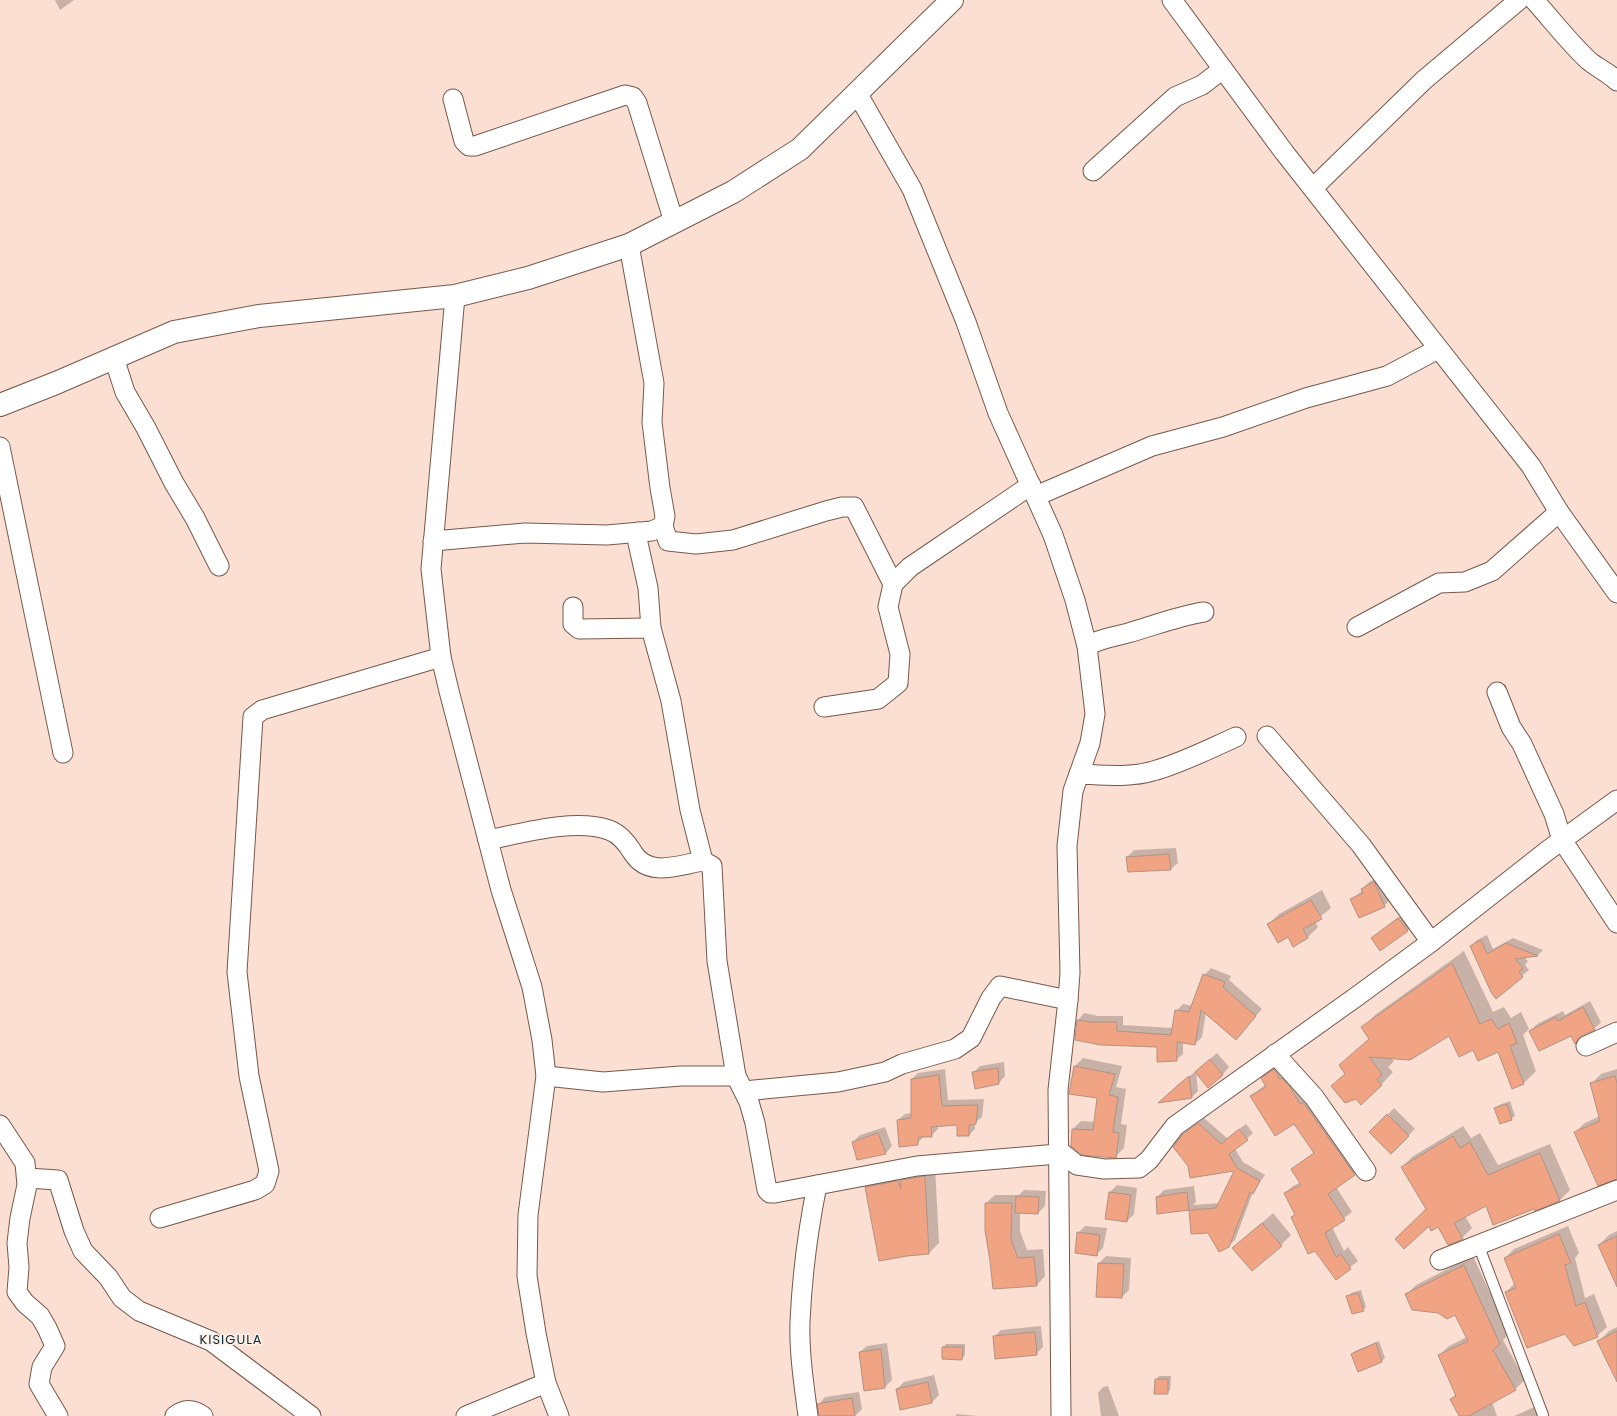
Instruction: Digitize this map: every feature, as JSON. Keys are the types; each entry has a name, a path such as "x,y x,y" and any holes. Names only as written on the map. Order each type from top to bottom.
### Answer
{"street":[{"path":"0,404 56,383 174,332 258,316 455,296 528,278 629,245 733,192 800,149 952,0"},
{"path":"1172,0 1284,152 1314,187 1531,466 1559,512 1617,593"},
{"path":"1314,187 1424,80 1518,0"},
{"path":"1534,0 1593,65 1608,72 1617,82"},
{"path":"1093,171 1175,97 1202,85 1223,69"},
{"path":"857,93 912,190 966,322 998,413 1053,535 1075,600 1087,646 1095,714 1090,744 1073,790 1067,846 1067,903 1070,973 1058,1090 1061,1416"},
{"path":"453,99 464,141 469,146 475,146 625,95 633,97 638,103 674,222"},
{"path":"629,245 654,383 652,422 665,516 663,526 668,541 696,544 733,540 842,506 854,507 893,584"},
{"path":"455,296 431,569 441,657 501,890 532,987 542,1040 546,1076 528,1215 526,1245 527,1276 546,1384 560,1416"},
{"path":"824,707 878,699 898,684 900,654 888,607 893,584 910,567 1033,491 1152,446 1224,427 1306,398 1387,376 1438,348"},
{"path":"114,358 125,392 146,428 174,483 195,518 219,566"},
{"path":"0,447 63,753"},
{"path":"1357,628 1439,583 1465,582 1492,571 1524,541 1559,512"},
{"path":"433,541 525,533 607,535 652,531 663,526"},
{"path":"638,532 638,543 648,588 651,628 670,701 689,804 703,861"},
{"path":"573,607 573,624 579,629 651,628"},
{"path":"1087,646 1102,638 1126,634 1204,612"},
{"path":"160,1218 255,1190 265,1184 269,1171 249,1076 237,972 253,717 262,710 441,657"},
{"path":"1497,692 1511,727 1522,744 1554,814 1562,840 1617,923"},
{"path":"1267,736 1361,845 1431,942"},
{"path":"1079,774 1112,776 1152,772 1189,759 1236,737"},
{"path":"488,840 557,827 585,826 608,830 619,835 628,845 638,862 647,867 656,868 703,861 712,866 717,961 740,1083 749,1102 755,1123 768,1190 775,1194 917,1166 1058,1152 1077,1165 1104,1169 1138,1168 1149,1160 1175,1126 1431,942 1562,840 1617,800"},
{"path":"546,1076 604,1082 681,1076 740,1083 838,1082 885,1072 902,1064 955,1048 971,1038 991,998 1000,986 1068,1000"},
{"path":"1586,1046 1617,1032"},
{"path":"1275,1054 1314,1097 1366,1170"},
{"path":"0,1125 25,1163 28,1185 20,1218 17,1244 19,1267 17,1292 25,1303 40,1316 55,1346 42,1367 39,1384 58,1416"},
{"path":"27,1178 58,1180 74,1231 83,1251 108,1278 122,1298 139,1311 211,1341 311,1416"},
{"path":"808,1416 802,1372 800,1323 803,1279 809,1229 817,1185"},
{"path":"1440,1260 1617,1190"},
{"path":"466,1416 546,1384"},
{"path":"175,1416 187,1410 194,1410 203,1416"}],"lane":[{"path":"1478,1244 1543,1415"}],"building":[{"path":"1169,854 1171,870 1128,872 1126,857"},
{"path":"1374,882 1385,907 1359,918 1350,899 1363,893 1361,889"},
{"path":"1311,900 1322,919 1303,929 1308,938 1293,947 1288,937 1278,943 1267,924"},
{"path":"1398,918 1408,931 1380,951 1371,938"},
{"path":"1481,940 1487,954 1506,943 1538,956 1515,959 1523,968 1519,972 1523,977 1496,999 1491,992 1470,946"},
{"path":"1452,963 1480,1024 1491,1019 1498,1029 1509,1023 1517,1043 1510,1046 1524,1084 1512,1089 1498,1052 1478,1061 1473,1050 1459,1057 1449,1036 1410,1060 1369,1057 1382,1074 1377,1080 1382,1085 1361,1105 1356,1099 1345,1103 1331,1086 1345,1074 1339,1065 1369,1039 1361,1027"},
{"path":"1203,974 1225,982 1223,987 1256,1016 1236,1040 1201,1010 1195,1045 1177,1042 1177,1061 1157,1062 1157,1047 1101,1045 1075,1040 1077,1020 1091,1022 1117,1022 1117,1031 1171,1035 1175,1010 1189,1012"},
{"path":"1583,1007 1595,1030 1581,1036 1575,1044 1571,1036 1539,1051 1529,1031 1556,1017 1558,1021"},
{"path":"1210,1059 1223,1075 1208,1088 1195,1072"},
{"path":"1074,1066 1115,1074 1109,1095 1118,1097 1113,1132 1119,1133 1116,1158 1082,1155 1071,1146 1072,1129 1093,1130 1097,1098 1069,1094"},
{"path":"998,1068 999,1084 975,1089 972,1072"},
{"path":"1274,1069 1280,1079 1282,1078 1290,1087 1300,1104 1303,1102 1355,1175 1328,1194 1345,1220 1325,1233 1336,1257 1341,1254 1351,1269 1336,1280 1315,1251 1308,1254 1291,1217 1295,1215 1284,1193 1301,1185 1291,1169 1314,1153 1294,1124 1275,1136 1250,1096 1266,1087 1261,1078"},
{"path":"939,1075 942,1106 978,1105 976,1124 969,1125 969,1136 957,1136 957,1125 931,1127 932,1137 918,1137 918,1145 899,1147 897,1120 911,1118 911,1079"},
{"path":"1189,1076 1192,1098 1158,1103 1177,1086"},
{"path":"1615,1076 1617,1083 1617,1179 1598,1186 1574,1132 1600,1121 1590,1083"},
{"path":"1507,1104 1512,1120 1500,1124 1494,1108"},
{"path":"1387,1114 1409,1136 1391,1154 1369,1132"},
{"path":"1198,1123 1221,1144 1239,1129 1248,1140 1229,1154 1237,1168 1260,1181 1253,1194 1250,1192 1229,1247 1219,1252 1208,1233 1191,1234 1189,1210 1216,1208 1234,1171 1190,1178 1188,1166 1173,1147 1183,1134"},
{"path":"878,1133 886,1154 857,1160 852,1142"},
{"path":"1453,1136 1460,1148 1470,1142 1488,1175 1540,1153 1560,1201 1535,1211 1534,1209 1493,1225 1486,1206 1454,1223 1463,1239 1448,1245 1438,1227 1431,1231 1429,1226 1404,1249 1395,1239 1426,1209 1401,1167"},
{"path":"925,1176 929,1254 879,1261 865,1187 897,1181 901,1188 900,1180"},
{"path":"1109,1192 1131,1195 1127,1222 1105,1219"},
{"path":"1187,1192 1189,1210 1157,1214 1156,1197"},
{"path":"1016,1196 1039,1197 1038,1214 1015,1213"},
{"path":"985,1203 1012,1203 1011,1240 1018,1258 1034,1257 1037,1286 993,1289 985,1230"},
{"path":"1262,1223 1282,1246 1252,1271 1232,1248"},
{"path":"1077,1232 1100,1235 1097,1256 1075,1253"},
{"path":"1559,1234 1571,1263 1565,1265 1576,1306 1585,1302 1598,1337 1574,1346 1565,1334 1527,1348 1505,1292 1516,1288 1504,1258"},
{"path":"1617,1236 1617,1287 1598,1245"},
{"path":"1098,1263 1124,1264 1122,1298 1096,1297"},
{"path":"1464,1265 1500,1344 1493,1350 1516,1390 1469,1416 1459,1416 1450,1399 1456,1396 1438,1355 1468,1341 1455,1315 1447,1319 1438,1313 1412,1310 1405,1294"},
{"path":"1358,1293 1364,1311 1352,1314 1346,1296"},
{"path":"1617,1331 1617,1382 1597,1341"},
{"path":"1035,1332 1037,1355 995,1359 993,1336"},
{"path":"1376,1343 1382,1362 1358,1372 1351,1354"},
{"path":"942,1347 963,1347 962,1360 942,1359"},
{"path":"881,1349 885,1388 864,1391 859,1352"},
{"path":"1155,1379 1168,1379 1168,1394 1154,1394"},
{"path":"928,1382 932,1403 900,1410 896,1389"},
{"path":"852,1398 855,1416 819,1416 817,1404"}],"district":[{"name":"KISIGULA","path":"231,1339"}]}
